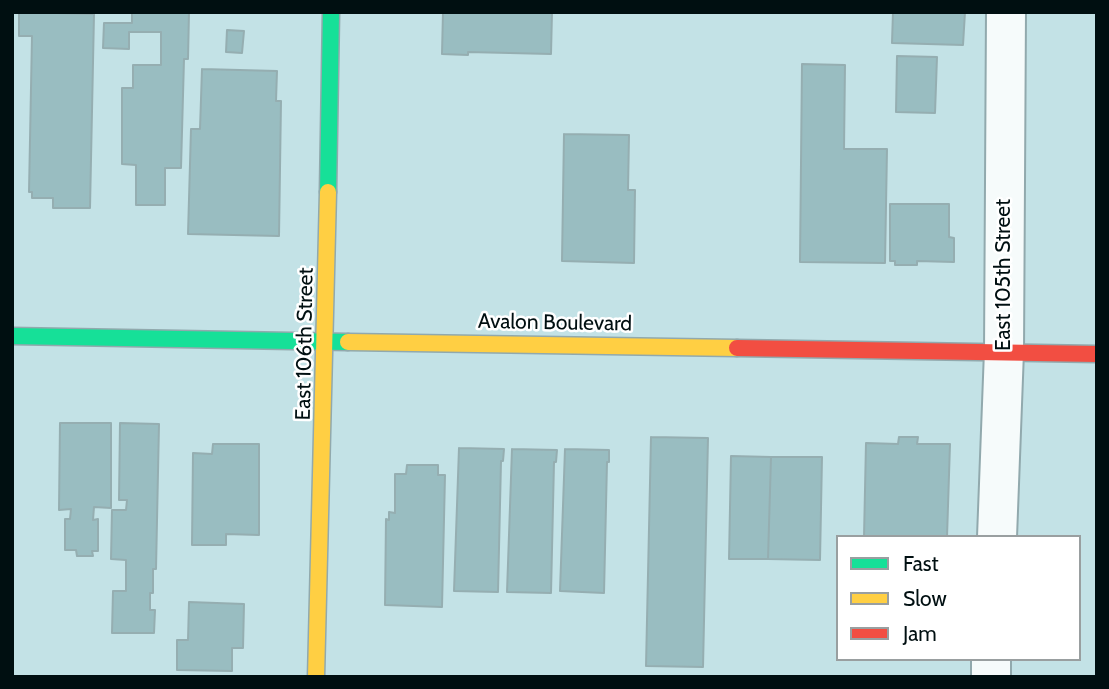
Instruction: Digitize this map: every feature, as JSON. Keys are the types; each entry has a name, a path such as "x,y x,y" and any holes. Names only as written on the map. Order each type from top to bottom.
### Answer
{"main road":[{"name":"East 106th Street","path":"316,677 326,340 331,12"},
{"name":"Avalon Boulevard","path":"12,336 1097,354"}],"street":[{"name":"East 105th Street","path":"996,535 1004,351 1006,12"}],"building":[{"path":"19,12 94,14 90,208 53,208 53,198 32,198 32,192 29,192 32,36 19,36"},
{"path":"132,12 189,12 188,59 184,59 181,168 165,168 165,205 136,205 136,165 122,164 122,88 133,88 133,65 161,65 161,32 129,32 129,49 103,48 104,23 132,23"},
{"path":"443,12 552,12 551,54 442,54"},
{"path":"893,12 965,12 963,45 892,43"},
{"path":"227,30 244,31 242,53 226,52"},
{"path":"897,56 937,57 935,113 896,112"},
{"path":"802,64 845,65 844,149 887,149 885,263 800,262"},
{"path":"202,69 277,71 276,101 281,101 279,236 188,234 191,129 200,129"},
{"path":"564,134 629,135 628,190 635,190 634,263 562,261"},
{"path":"890,204 949,204 949,237 954,238 954,262 917,261 917,265 895,265 895,261 890,261"},
{"path":"60,423 111,423 111,508 94,507 93,520 98,519 98,551 92,551 93,556 77,556 76,550 65,550 65,519 70,519 71,509 59,510"},
{"path":"120,423 159,424 156,569 153,569 153,593 150,593 150,610 155,610 154,633 112,633 113,591 126,591 126,560 111,559 112,510 126,510 127,500 119,500"},
{"path":"651,437 708,438 703,667 646,666"},
{"path":"899,437 918,437 917,444 950,444 947,535 864,535 866,443 898,444"},
{"path":"213,444 259,444 259,535 226,534 226,545 192,545 193,453 212,454"},
{"path":"459,448 504,449 501,461 498,592 454,591"},
{"path":"512,449 557,450 554,462 551,593 507,592"},
{"path":"565,449 609,450 604,593 560,591"},
{"path":"731,456 771,457 768,559 729,559"},
{"path":"771,457 822,457 820,560 768,559"},
{"path":"407,465 438,465 438,475 445,475 442,607 385,605 386,519 389,520 389,512 395,513 395,474 406,474"},
{"path":"189,602 244,604 243,648 232,648 232,671 177,670 177,640 188,640"}],"traffic: fast":[{"path":"328,192 331,12"},
{"path":"12,336 348,342"}],"traffic: slow":[{"path":"316,677 328,192"},
{"path":"348,342 737,348"}],"traffic: jam":[{"path":"737,348 1097,354"}]}
